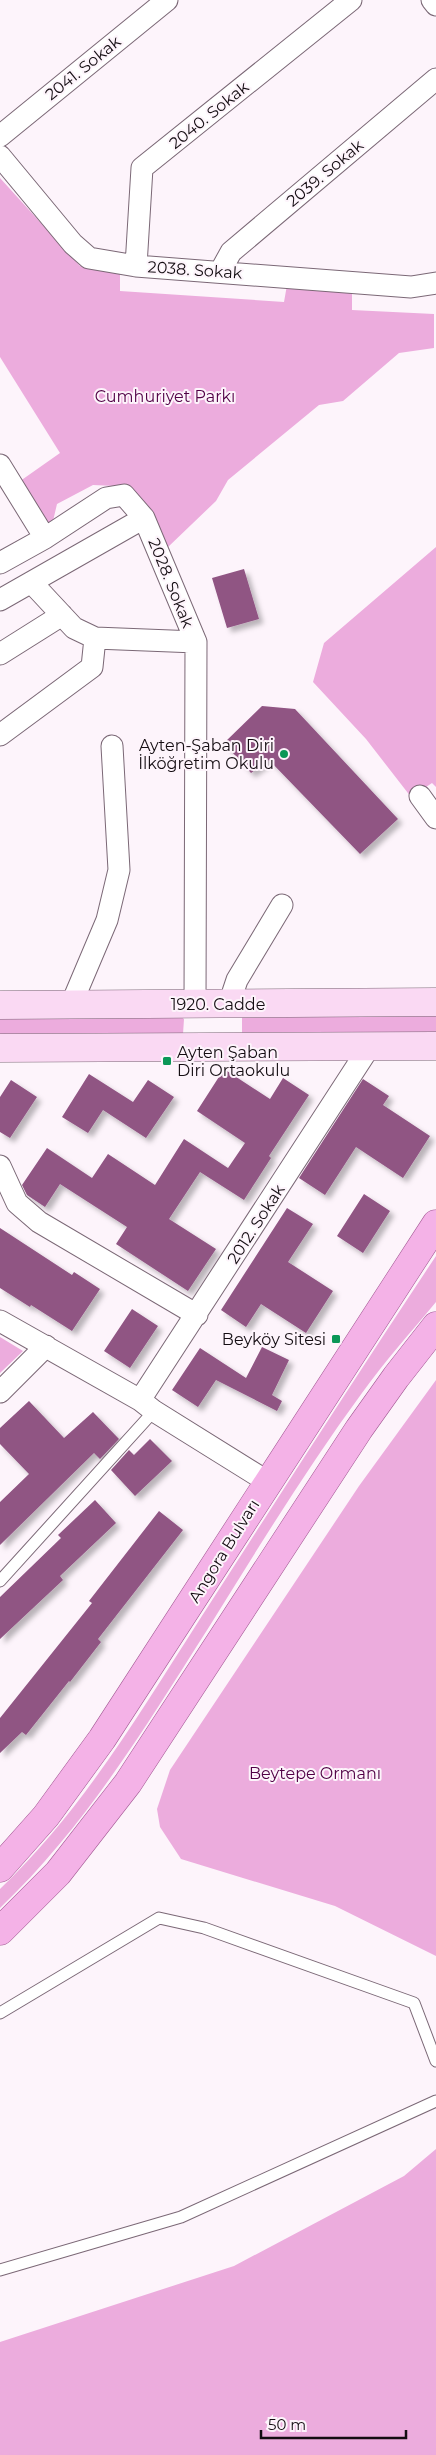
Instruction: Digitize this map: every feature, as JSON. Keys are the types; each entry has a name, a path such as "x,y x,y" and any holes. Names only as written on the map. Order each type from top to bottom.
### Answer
{"main road":[{"name":"1920. Cadde","path":"0,1005 436,1002"},
{"path":"195,1004 196,1047"},
{"path":"234,1004 235,1046"},
{"path":"0,1048 425,1046 436,1062"},
{"name":"Angora Bulvarı","path":"0,1868 46,1816 102,1739 436,1224"},
{"path":"0,1931 63,1867 128,1783 359,1429 396,1376 436,1326"}],"street":[{"name":"2041. Sokak","path":"0,136 167,0"},
{"name":"2040. Sokak","path":"136,266 142,168 352,0"},
{"path":"432,0 436,5"},
{"name":"2039. Sokak","path":"220,272 231,252 436,80"},
{"name":"2038. Sokak","path":"0,156 82,253 89,258 136,266 411,287 436,283"},
{"path":"0,465 45,538"},
{"name":"2028. Sokak","path":"0,563 45,538 106,498 124,495 144,518 196,642 94,638 74,628 32,583"},
{"name":"2028. Sokak","path":"0,600 144,518"},
{"path":"0,654 62,615"},
{"path":"0,735 92,667 94,638"},
{"path":"195,1004 196,642"},
{"path":"71,1004 107,920 119,870 112,746"},
{"path":"420,796 436,818"},
{"path":"234,1004 233,992 237,980 282,905"},
{"name":"2012. Sokak","path":"147,1405 197,1315 370,1046"},
{"path":"0,1166 17,1203 39,1222 197,1315"},
{"path":"0,1321 147,1405 268,1482"},
{"path":"0,1392 46,1346"}],"lane":[{"path":"0,1581 147,1405"},
{"path":"0,2013 159,1918 204,1928 414,2003 436,2061"},
{"path":"0,2270 181,2218 436,2101"}],"green space":[{"name":"Cumhuriyet Parkı","path":"0,178 80,266 120,270 120,291 284,302 287,285 352,289 352,310 434,314 434,348 399,353 343,401 319,405 228,480 216,501 167,548 153,566 128,504 115,486 93,485 57,504 53,521 35,532 28,530 6,491 60,453 0,357"},
{"path":"436,547 436,787 432,783 411,797 366,739 313,682 324,643"},
{"path":"436,1013 436,1034 242,1036 242,1016"},
{"path":"181,1017 184,1019 183,1034 0,1037 0,1018"},
{"path":"436,1256 436,1302 371,1381 302,1479 162,1701 113,1774 60,1843 0,1908 0,1889 30,1859 57,1827 132,1726 317,1437"},
{"path":"0,1337 23,1351 0,1373"},
{"name":"Beytepe Ormanı","path":"436,1380 436,1956 335,1906 181,1859 160,1827 157,1809 170,1770 359,1486"},
{"path":"436,2149 436,2455 0,2455 0,2342 234,2266 404,2176"}],"building":[{"path":"244,569 259,619 227,628 212,578"},
{"path":"262,706 295,709 398,819 360,854 269,760 251,773 224,743"},
{"path":"224,1069 270,1099 283,1078 309,1095 269,1156 271,1158 244,1200 200,1172 169,1219 216,1249 188,1291 116,1244 127,1227 60,1184 45,1207 27,1195 22,1185 47,1148 92,1178 108,1154 155,1185 184,1139 228,1168 245,1143 197,1111"},
{"path":"89,1074 133,1102 148,1080 174,1097 146,1138 103,1110 88,1133 62,1117"},
{"path":"363,1079 389,1096 383,1105 430,1136 403,1178 356,1147 325,1195 299,1178"},
{"path":"11,1080 37,1097 10,1138 0,1132 0,1097"},
{"path":"364,1194 390,1211 363,1253 337,1236"},
{"path":"287,1208 313,1224 288,1262 333,1291 306,1333 261,1304 246,1327 221,1310"},
{"path":"0,1228 72,1275 74,1272 100,1289 72,1331 0,1288"},
{"path":"132,1309 158,1326 130,1368 104,1351"},
{"path":"262,1347 289,1360 272,1395 282,1401 277,1411 216,1380 198,1407 172,1390 200,1348 246,1378"},
{"path":"29,1401 64,1438 93,1412 119,1439 100,1459 94,1453 0,1545 0,1502 29,1474 0,1444 0,1428"},
{"path":"150,1439 172,1461 135,1496 111,1470 129,1450 134,1455"},
{"path":"95,1500 116,1523 60,1576 63,1580 0,1639 0,1597 61,1538 58,1535"},
{"path":"159,1511 183,1530 98,1639 101,1642 70,1682 26,1735 22,1732 0,1753 0,1718 92,1603 89,1601"}],"place":[{"name":"Ayten-Şaban Diri İlköğretim Okulu","path":"284,754"},
{"name":"Ayten Şaban Diri Ortaokulu","path":"167,1061"},
{"name":"Beyköy Sitesi","path":"336,1339"}]}
